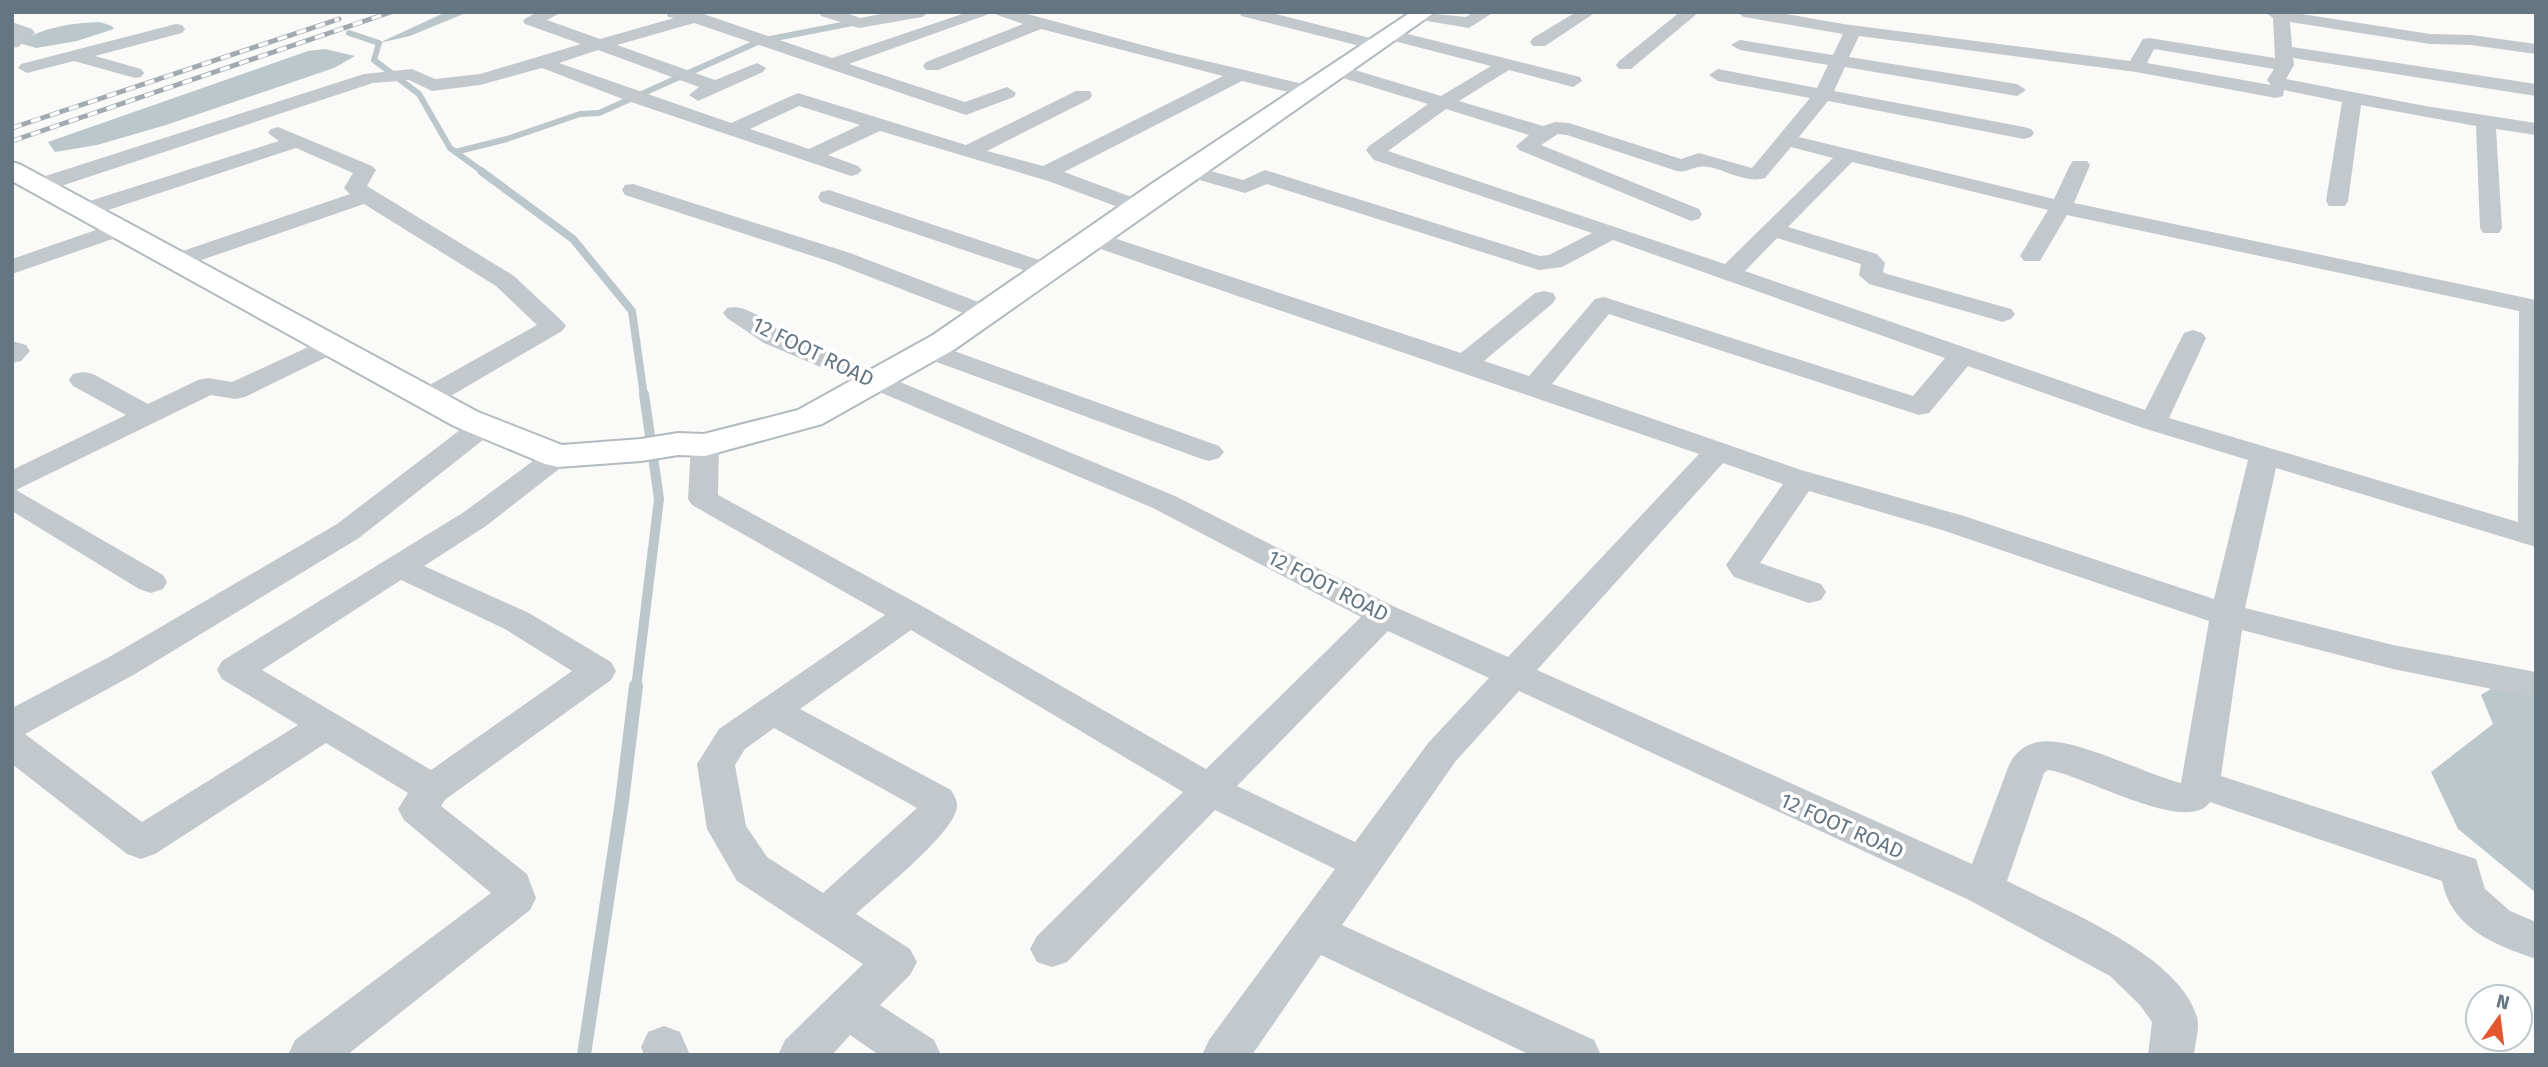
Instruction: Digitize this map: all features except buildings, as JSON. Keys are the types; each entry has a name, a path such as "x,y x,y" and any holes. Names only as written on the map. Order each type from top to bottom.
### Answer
{"street":[{"path":"160,19 186,12"},
{"path":"554,12 531,20 716,87"},
{"path":"673,12 701,19 1020,127"},
{"path":"41,185 371,78 412,74 432,85 480,79 549,61 599,44 732,12"},
{"path":"827,12 859,23 922,12"},
{"path":"833,64 985,12"},
{"path":"1000,12 1309,91"},
{"path":"1247,12 1291,24 1507,64 1573,81"},
{"path":"1291,24 1325,12"},
{"path":"12,170 482,426 558,456 641,450 692,444 810,417 929,350 1423,13 1469,23 1486,12"},
{"path":"1539,42 1588,12"},
{"path":"1625,65 1691,12"},
{"path":"1757,13 1843,23 2136,67 2276,92"},
{"path":"2536,49 2471,40 2430,39 2277,14 2284,58 2276,80 2280,84 2536,129"},
{"path":"932,65 1040,23"},
{"path":"1691,214 1526,146 1555,128 1569,129 1677,166 1684,166 1699,159 1755,174 1760,172 1823,95 1840,60 1843,23"},
{"path":"20,65 75,56 176,29"},
{"path":"2136,67 2149,43 2536,90"},
{"path":"1740,45 2017,90"},
{"path":"75,56 135,73"},
{"path":"549,61 549,65 851,170"},
{"path":"1507,64 1445,101 1376,150 1381,156 1611,232 2153,422 2535,537 2534,317 2532,308 2525,303 2061,207 1786,140"},
{"path":"12,80 25,76 31,70 20,65"},
{"path":"669,107 757,68"},
{"path":"1339,71 1545,132"},
{"path":"1045,173 1240,75"},
{"path":"1718,75 2024,133"},
{"path":"966,109 1007,93"},
{"path":"968,152 1083,96"},
{"path":"2337,201 2352,98"},
{"path":"734,129 798,99 1045,173 1137,206"},
{"path":"244,119 365,170 355,187 505,281 554,326 427,398"},
{"path":"2486,122 2491,228"},
{"path":"811,156 878,124"},
{"path":"85,210 298,141"},
{"path":"1729,273 1847,156"},
{"path":"2032,256 2061,207 2080,165"},
{"path":"1189,171 1245,187 1265,176 1539,263 1554,262 1611,232"},
{"path":"634,190 842,258 985,313"},
{"path":"176,261 366,196"},
{"path":"829,197 1046,270"},
{"path":"12,267 119,229"},
{"path":"1773,230 1869,260 1873,263 1871,275 1878,279 2002,314"},
{"path":"1091,238 1802,479 1953,523 2227,615 2393,657 2536,685"},
{"path":"1465,363 1545,298"},
{"path":"1535,387 1604,304 1919,407 1957,361 1968,357"},
{"name":"12 FOOT ROAD","path":"736,313 773,338 1164,502 1383,615 1513,672 1921,862 1984,888 2125,963 2156,991 2175,1018 2171,1055"},
{"path":"2153,422 2193,338"},
{"path":"12,482 208,386 235,391 330,345"},
{"path":"12,349 18,351 12,355"},
{"path":"929,350 1209,452"},
{"path":"83,380 149,416"},
{"path":"12,725 123,665 348,531 482,426"},
{"path":"692,444 703,499 911,614 1210,790 1363,864"},
{"path":"1225,1055 1442,752 1718,451"},
{"path":"1984,888 2028,765 2041,755 2067,758 2151,791 2184,799 2193,796 2201,784 2227,615 2264,455"},
{"path":"432,789 235,670 475,519 558,456"},
{"path":"1802,479 1742,565 1746,570 1809,592"},
{"path":"12,498 151,582"},
{"path":"311,1055 515,898 513,886 418,809 432,789 598,671 517,621 399,567"},
{"path":"801,1055 895,962 751,869 727,829 716,764 732,739 911,614"},
{"path":"1052,949 1383,615"},
{"path":"773,711 937,800 939,807 928,823 826,916"},
{"path":"12,744 141,843 326,725"},
{"path":"2201,784 2461,871 2466,897 2495,924 2536,941"},
{"path":"1315,932 1578,1055"},
{"path":"846,1008 918,1055"}],"shaded area":[{"path":"446,12 468,12 410,36 379,43"},
{"path":"100,22 114,29 77,41 36,48 19,43 58,27"},
{"path":"325,49 355,56 334,68 166,125 97,145 55,152 48,142 308,51"},
{"path":"2501,683 2536,693 2536,893 2458,829 2431,772 2493,724 2481,695"}],"waterway":[{"path":"455,152 507,139 580,114 599,113 760,41 883,17 885,12"},
{"path":"349,33 379,43 374,60 419,94 450,148 455,152"},
{"path":"455,152 483,172"},
{"path":"481,171 573,239 632,311 644,396"},
{"path":"636,688 659,499 644,394"},
{"path":"584,1055 622,801 636,686"}],"railway":[{"path":"12,141 391,12"},
{"path":"12,128 339,19"}]}
